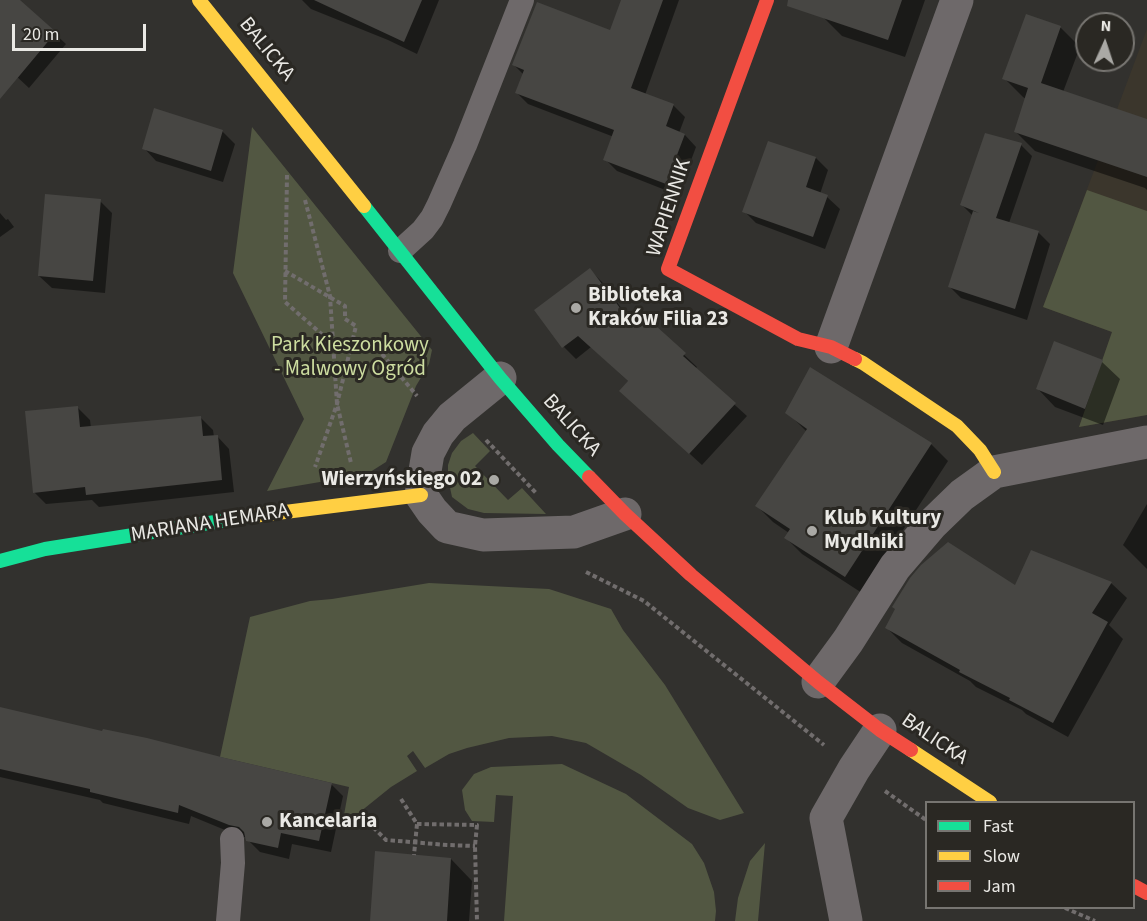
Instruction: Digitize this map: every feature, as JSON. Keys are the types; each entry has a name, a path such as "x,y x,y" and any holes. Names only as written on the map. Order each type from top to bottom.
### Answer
{"street":[{"name":"BALICKA","path":"199,0 500,378 558,445 625,514 691,575 818,682 880,730 988,801"},
{"name":"WAPIENNIK","path":"767,0 668,269 798,339 831,348 863,363 957,426 981,450 994,472"},
{"path":"831,348 957,0"},
{"path":"500,378 459,412 438,434 428,453 421,495 432,511 447,527 483,535 574,532 625,514"},
{"path":"818,682 848,641 895,567 931,525 962,495 994,472 1147,442"},
{"name":"MARIANA HEMARA","path":"0,561 45,549 279,512 421,495"},
{"path":"846,921 826,818 880,730"}],"lane":[{"path":"400,251 423,230 439,204 465,145 522,0"},
{"path":"228,921 233,863 232,839"}],"path":[{"path":"288,171 285,302 333,344"},
{"path":"304,196 330,296 337,404 352,468"},
{"path":"285,271 345,306 345,319 356,326 337,404 312,475"},
{"path":"382,354 418,396"},
{"path":"459,412 574,532"},
{"path":"587,572 644,601 854,769 925,819"},
{"path":"401,799 417,824 414,855"},
{"path":"368,822 386,840 475,846"},
{"path":"417,824 477,825 475,846 477,921"},
{"path":"1067,909 1095,921"}],"shaded area":[{"path":"1147,29 1147,415 1079,427 1112,332 1043,307 1131,72 1135,72 1135,61"}],"green space":[{"name":"Park Kieszonkowy - Malwowy Ogród","path":"252,127 432,350 429,364 416,386 386,462 367,474 267,491 304,419 233,273"},
{"path":"1087,190 1147,211 1147,415 1079,427 1112,332 1043,307"},
{"path":"473,433 490,451 475,466 508,500 522,488 546,514 484,513 468,509 452,497 448,465 452,453 461,441"},
{"path":"429,583 549,589 611,609 623,630 665,685 744,813 720,820 688,808 641,775 586,743 552,736 509,738 467,748 449,754 425,768 413,751 407,756 417,771 391,787 355,816 344,815 349,787 220,757 250,617 310,601"},
{"path":"562,764 626,794 692,844 704,863 714,892 715,921 504,921 513,796 496,795 494,822 472,821 465,810 462,790 474,774 491,767"},
{"path":"765,843 758,921 735,921 738,898 750,861"}],"building":[{"path":"0,0 20,0 56,32 0,99"},
{"path":"314,0 422,0 404,42"},
{"path":"621,0 663,0 631,88 674,104 666,126 685,134 666,184 603,160 614,130 515,93 524,70 512,65 537,2 610,30"},
{"path":"788,0 902,0 888,40 787,6"},
{"path":"1026,14 1061,26 1041,83 1147,119 1147,177 1014,132 1028,88 1002,79"},
{"path":"154,108 223,130 211,171 142,149"},
{"path":"985,133 1022,143 996,218 1039,231 1015,309 948,287 973,211 979,213 960,205"},
{"path":"768,141 816,157 806,187 828,195 813,237 742,212"},
{"path":"45,194 101,199 93,281 38,276"},
{"path":"590,268 635,328 645,316 686,353 683,356 736,403 689,454 619,391 628,381 578,336 562,348 534,310"},
{"path":"1054,341 1103,360 1085,409 1036,389"},
{"path":"810,367 932,443 845,577 784,538 790,529 755,506 807,429 785,413"},
{"path":"78,406 80,427 201,416 203,436 218,435 222,480 86,495 85,487 33,493 25,411"},
{"path":"948,542 1015,585 1031,550 1112,582 1092,613 1108,622 1053,723 959,672 960,670 885,628 895,609 892,607 910,578 921,565"},
{"path":"0,707 102,731 103,729 147,738 332,783 319,841 281,833 278,848 246,841 244,832 239,827 179,805 178,813 90,792 90,789 0,769"},
{"path":"375,851 451,858 447,921 370,921"}],"traffic: fast":[{"path":"364,206 500,378 589,477"},
{"path":"0,561 45,549 253,516"}],"traffic: slow":[{"path":"199,0 364,206"},
{"path":"855,359 957,426 980,450 994,472"},
{"path":"253,516 421,495"},
{"path":"911,750 988,801"}],"traffic: jam":[{"path":"767,0 668,269 798,339 831,347 855,359"},
{"path":"589,477 691,575 818,682 880,730 911,750"},
{"path":"1135,887 1147,893"}],"place":[{"name":"Biblioteka Kraków Filia 23","path":"576,308"},
{"name":"Wierzyńskiego 02","path":"494,480"},
{"name":"Klub Kultury Mydlniki","path":"812,531"},
{"name":"Kancelaria","path":"267,822"}]}
